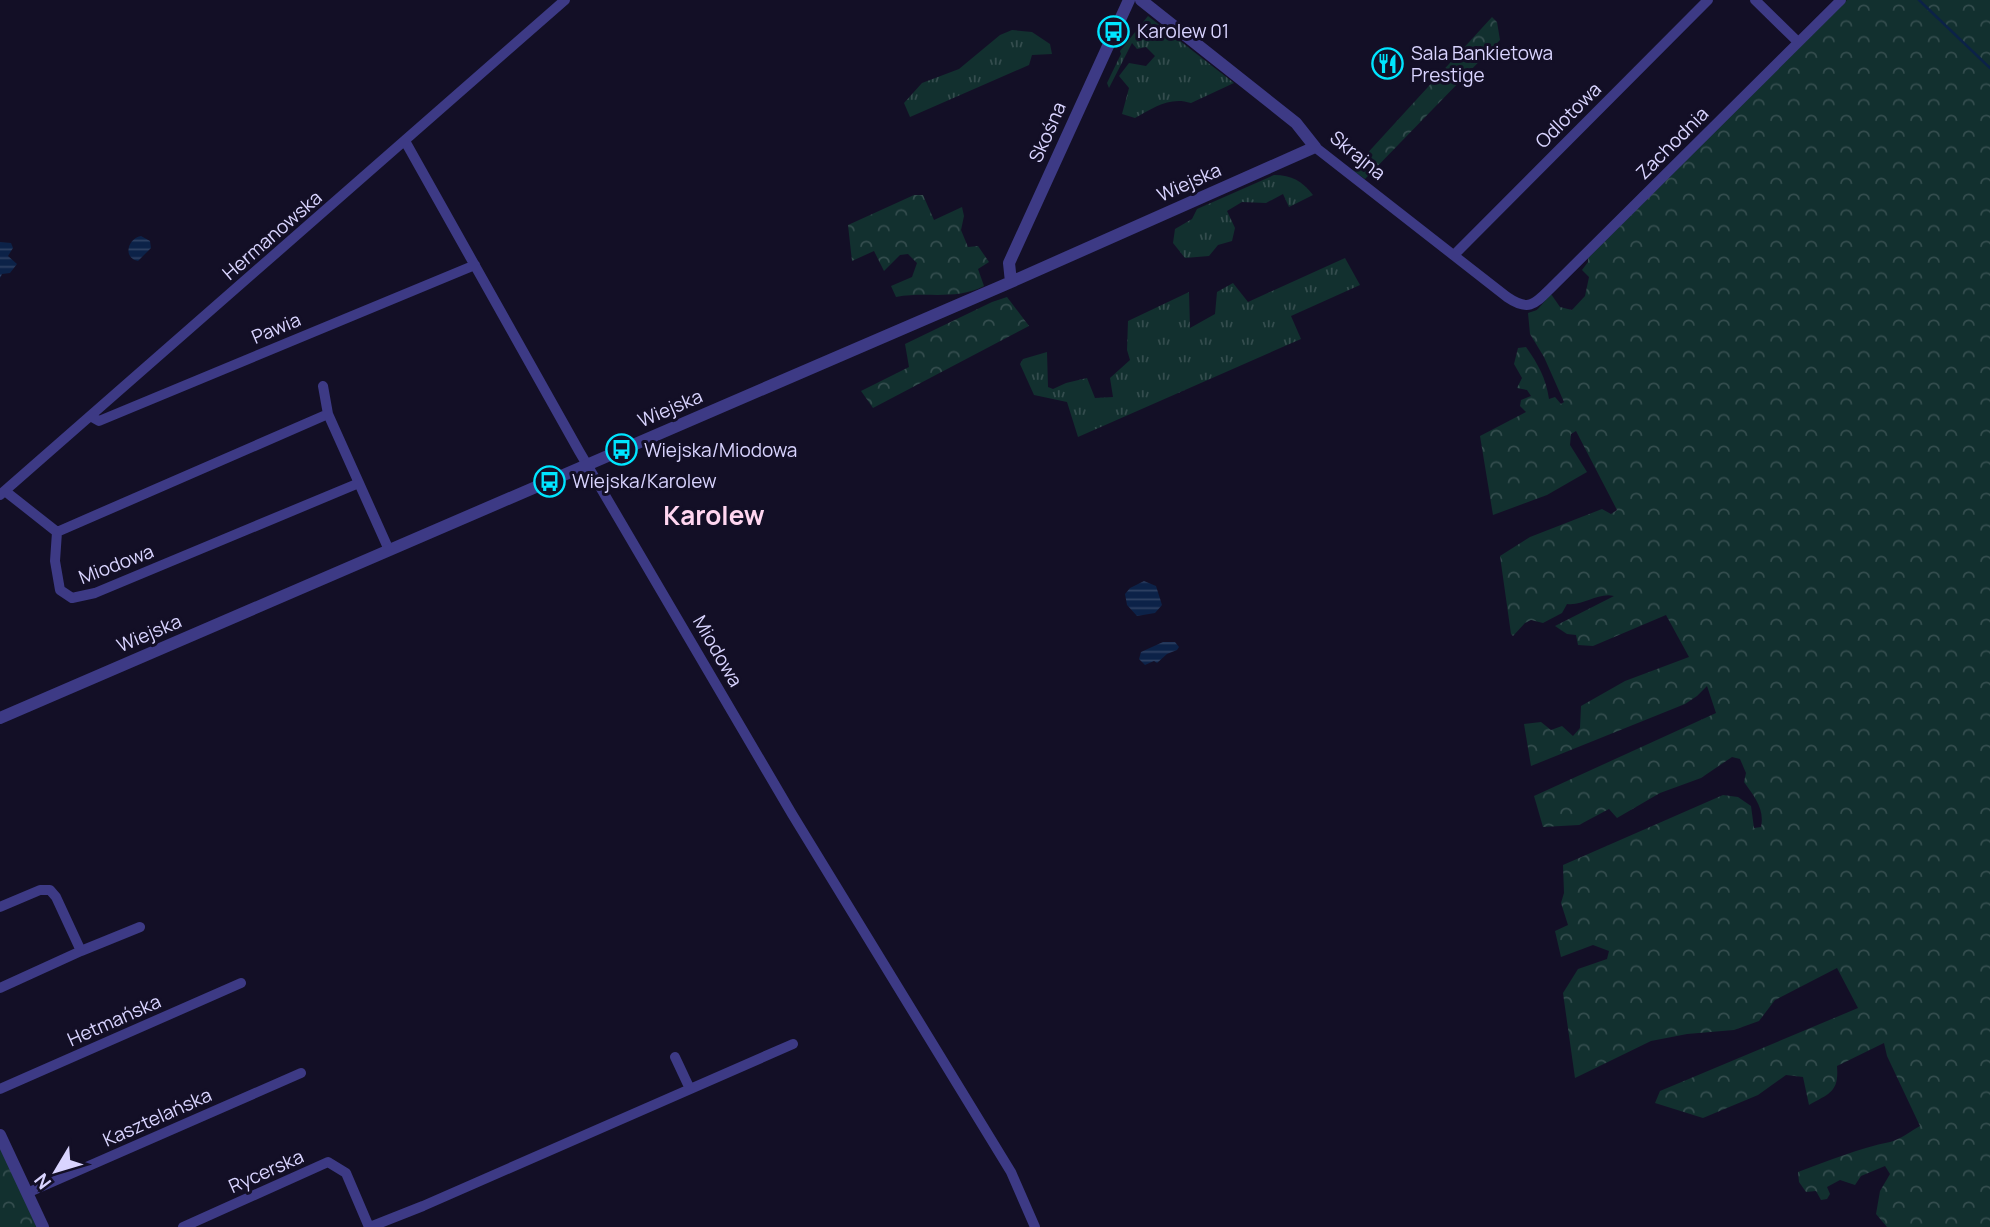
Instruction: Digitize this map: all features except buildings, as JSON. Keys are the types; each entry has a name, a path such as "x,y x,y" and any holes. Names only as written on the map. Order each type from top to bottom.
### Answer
{"street":[{"name":"Hermanowska","path":"2,493 92,417 565,0"},
{"name":"Skośna","path":"1010,282 1009,263 1129,0"},
{"name":"Skrajna","path":"1141,0 1296,123 1315,147 1507,297 1524,306"},
{"name":"Odlotowa","path":"1454,255 1708,0"},
{"path":"1755,0 1798,42"},
{"name":"Zachodnia","path":"1524,306 1535,303 1551,288 1841,0"},
{"name":"Miodowa","path":"405,141 587,464 792,814 1011,1172 1035,1227"},
{"name":"Wiejska","path":"0,719 1010,282 1315,147"},
{"name":"Pawia","path":"92,417 99,421 475,265"},
{"path":"323,386 328,414 388,550"},
{"path":"2,493 57,532 328,414"},
{"name":"Miodowa","path":"57,532 55,561 60,590 72,598 95,593 359,483"},
{"path":"0,907 40,890 50,890 56,897 81,951"},
{"path":"0,988 140,927"},
{"name":"Hetmańska","path":"0,1089 241,984"},
{"path":"369,1227 424,1206 793,1044"},
{"path":"675,1057 690,1089"},
{"name":"Kasztelańska","path":"27,1192 301,1073"},
{"path":"0,1135 43,1227"},
{"name":"Rycerska","path":"183,1227 196,1224 328,1162 346,1173 369,1227"}],"green space":[{"path":"1847,0 1990,0 1990,1227 1887,1227 1876,1214 1880,1191 1890,1174 1885,1166 1861,1176 1855,1185 1840,1180 1827,1187 1830,1194 1827,1199 1821,1200 1816,1191 1806,1192 1799,1182 1798,1172 1855,1151 1894,1141 1920,1126 1887,1056 1884,1043 1837,1066 1835,1087 1823,1098 1809,1105 1803,1077 1786,1075 1758,1095 1703,1118 1655,1103 1660,1091 1858,1008 1837,968 1775,1000 1759,1021 1734,1030 1687,1034 1651,1041 1575,1078 1563,993 1578,969 1607,959 1609,951 1593,945 1561,957 1555,931 1568,925 1561,903 1564,893 1563,865 1723,795 1738,797 1751,806 1754,828 1761,827 1762,820 1758,803 1744,782 1746,773 1740,759 1732,757 1701,778 1660,793 1617,818 1609,809 1579,825 1543,827 1534,796 1716,713 1707,686 1685,704 1531,766 1524,724 1541,722 1551,730 1562,726 1573,736 1580,728 1581,706 1625,681 1689,657 1666,615 1593,646 1578,645 1576,635 1567,634 1555,626 1614,596 1608,595 1567,604 1562,613 1543,623 1531,620 1513,636 1511,634 1500,556 1530,537 1602,509 1611,514 1617,510 1576,431 1571,434 1570,445 1587,472 1547,495 1493,515 1480,436 1526,412 1520,406 1521,400 1531,396 1527,390 1517,388 1522,378 1514,364 1518,348 1526,347 1534,359 1544,378 1549,399 1555,397 1561,404 1564,402 1544,357 1530,334 1528,313 1537,310 1551,294 1560,307 1572,310 1585,296 1589,277 1582,270 1588,258"},
{"path":"1148,16 1234,83 1191,103 1169,102 1135,118 1122,114 1129,88 1119,76 1129,63 1146,66 1155,56 1146,47 1137,49 1132,43 1109,88 1107,83 1120,51"},
{"path":"1492,17 1497,22 1500,40 1365,179 1352,170"},
{"path":"1012,30 1032,32 1050,44 1052,54 1032,55 1029,65 910,117 904,103 922,83 959,69 1000,35"},
{"path":"1274,175 1296,180 1313,195 1289,207 1283,194 1266,203 1242,202 1227,211 1235,228 1232,241 1218,245 1209,256 1185,258 1173,243 1175,229 1192,219 1197,209"},
{"path":"914,195 923,195 934,220 962,207 964,216 961,230 968,247 978,246 989,262 978,269 984,286 962,293 896,297 891,286 912,277 917,263 908,254 900,255 884,271 874,251 852,261 848,225"},
{"path":"1345,258 1360,285 1291,316 1301,339 1078,437 1067,402 1034,395 1020,364 1023,359 1047,352 1048,387 1053,389 1087,378 1095,398 1113,397 1110,378 1130,360 1127,350 1128,321 1189,292 1190,328 1215,314 1217,292 1233,283 1248,302"},
{"path":"1007,297 1029,326 873,408 861,391 909,367 905,344"},
{"path":"0,1147 39,1227 0,1227"}],"water":[{"path":"141,236 150,241 151,248 138,261 130,256 129,248 136,238"},
{"path":"0,242 11,243 13,248 8,256 17,264 10,273 2,274 0,278"},
{"path":"1144,581 1156,586 1162,605 1155,613 1137,616 1127,605 1125,594 1130,588"},
{"path":"1163,642 1175,642 1179,647 1157,663 1154,661 1145,665 1139,659 1141,652"}],"waterway":[{"path":"1919,0 1990,68"}],"place":[{"name":"Karolew 01","path":"1114,31"},
{"name":"Sala Bankietowa Prestige","path":"1388,64"},
{"name":"Wiejska/Miodowa","path":"621,450"},
{"name":"Wiejska/Karolew","path":"549,481"}],"district":[{"name":"Karolew","path":"714,515"}]}
